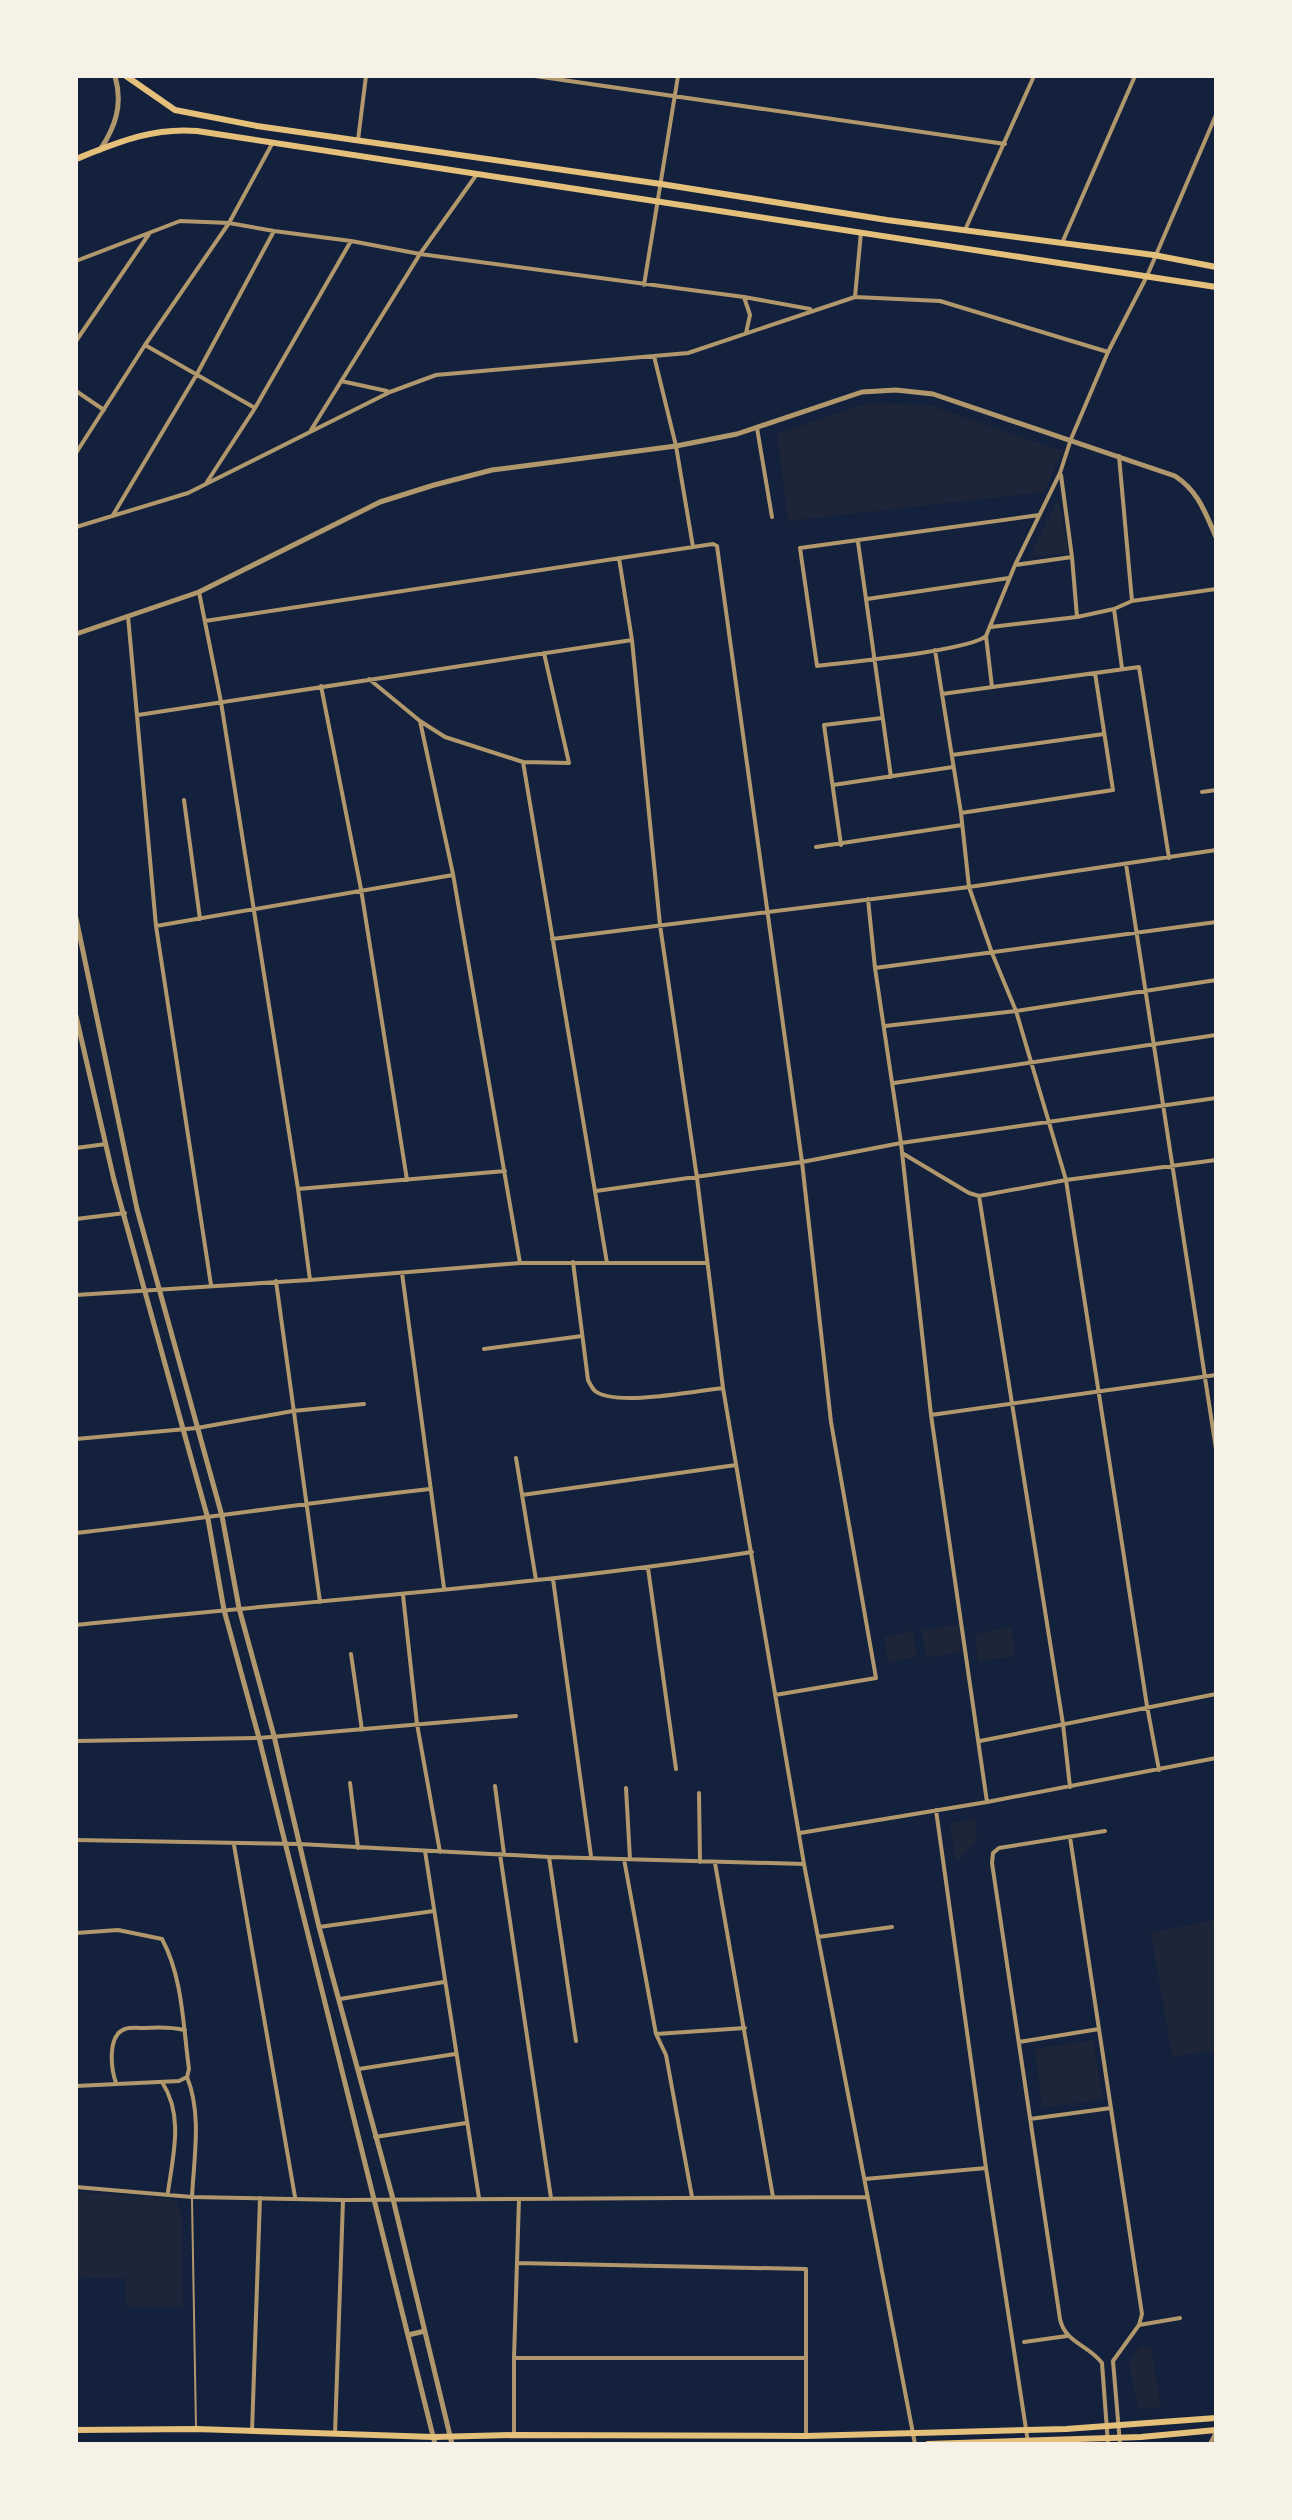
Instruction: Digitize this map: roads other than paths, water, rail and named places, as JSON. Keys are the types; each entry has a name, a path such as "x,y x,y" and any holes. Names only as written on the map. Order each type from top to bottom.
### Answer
{"main road":[{"path":"126,76 175,110 257,126 1154,255 1216,267"},
{"path":"77,157 136,135 175,129 1216,287"},
{"path":"76,2430 196,2429 452,2441 514,2435 806,2436 1027,2430 1216,2418"},
{"path":"928,2444 1119,2441 1216,2431"}],"street":[{"path":"100,150 111,134 119,111 115,76"},
{"path":"358,140 366,76"},
{"path":"535,76 1005,144"},
{"path":"644,285 678,76"},
{"path":"965,230 1034,76"},
{"path":"1062,243 1135,76"},
{"path":"1039,515 800,548 817,666 975,643 986,636 1009,578 1060,473 1108,352 1147,276 1216,115"},
{"path":"76,453 229,223 272,144"},
{"path":"309,432 420,254 477,174"},
{"path":"76,261 180,221 229,223 420,254 744,297 812,310"},
{"path":"113,516 197,374 274,231"},
{"path":"76,341 151,232"},
{"path":"855,297 861,232"},
{"path":"206,484 255,408 351,241"},
{"path":"744,297 750,315 746,334"},
{"path":"76,527 188,493 390,392 436,375 699,351 855,297 940,301 1108,352"},
{"path":"145,345 255,408"},
{"path":"654,356 676,446 693,547"},
{"path":"340,381 390,392"},
{"path":"76,634 199,592 380,502 434,485 492,470 676,446 737,434 862,392 896,390 933,394 1175,476 1199,498 1216,537"},
{"path":"76,391 104,410"},
{"path":"757,428 772,517"},
{"path":"1119,456 1132,601"},
{"path":"1060,473 1077,617"},
{"path":"858,542 891,777"},
{"path":"205,621 715,544 802,1162 831,1422 876,1678 775,1695"},
{"path":"1015,565 1072,557"},
{"path":"619,558 632,640 660,925 697,1178 723,1388 804,1864 915,2444"},
{"path":"867,599 1009,578"},
{"path":"991,627 1077,617 1114,609 1132,601 1216,589"},
{"path":"199,592 221,702 310,1280"},
{"path":"1114,609 1122,668"},
{"path":"128,616 156,926 211,1285"},
{"path":"986,636 992,687"},
{"path":"138,715 632,640"},
{"path":"935,650 961,813 969,887 1033,1061 1066,1180 1159,1770"},
{"path":"369,679 420,721 445,737 523,762 569,763 544,653"},
{"path":"942,694 1139,667 1169,858"},
{"path":"961,813 1113,790 1095,673"},
{"path":"321,686 361,889 407,1180"},
{"path":"841,845 824,725 882,718"},
{"path":"420,721 453,874 520,1263"},
{"path":"952,755 1104,734"},
{"path":"523,762 607,1263"},
{"path":"832,786 953,767"},
{"path":"1202,792 1216,790"},
{"path":"184,800 200,919"},
{"path":"816,847 962,825"},
{"path":"552,939 969,887 1216,850"},
{"path":"1126,864 1216,1449"},
{"path":"156,926 453,874"},
{"path":"868,899 901,1143 931,1415 987,1802"},
{"path":"76,918 137,1209 222,1516 239,1608 274,1736 319,1927 393,2199 452,2441"},
{"path":"875,968 1216,922"},
{"path":"885,1026 1016,1011 1216,980"},
{"path":"76,1016 144,1290 208,1519 224,1610 259,1738 435,2441"},
{"path":"893,1083 1216,1035"},
{"path":"596,1191 1216,1098"},
{"path":"76,1148 106,1144"},
{"path":"902,1153 979,1196 1066,1180 1216,1160"},
{"path":"298,1189 505,1171"},
{"path":"979,1196 1063,1724 1070,1787"},
{"path":"76,1219 125,1213"},
{"path":"573,1262 588,1380 596,1391 613,1397 637,1398 723,1388"},
{"path":"76,1295 520,1263 707,1263"},
{"path":"402,1273 445,1589"},
{"path":"276,1281 320,1602"},
{"path":"484,1349 582,1336"},
{"path":"931,1415 1216,1375"},
{"path":"76,1439 182,1430 293,1411 364,1404"},
{"path":"516,1458 536,1580"},
{"path":"522,1495 736,1465"},
{"path":"76,1533 430,1489"},
{"path":"76,1625 553,1579 752,1552"},
{"path":"648,1568 676,1769"},
{"path":"553,1579 591,1856"},
{"path":"403,1595 417,1724 440,1852"},
{"path":"351,1654 362,1730"},
{"path":"980,1741 1216,1694"},
{"path":"76,1741 259,1738 516,1716"},
{"path":"800,1833 987,1802 1216,1758"},
{"path":"350,1783 358,1848"},
{"path":"495,1786 551,2198"},
{"path":"626,1788 627,1859 656,2034 666,2055 693,2198"},
{"path":"699,1793 700,1862"},
{"path":"936,1810 1028,2442"},
{"path":"1105,1831 999,1848 993,1853 1060,2319 1067,2336 1102,2363 1108,2441"},
{"path":"1070,1837 1142,2314 1139,2325 1113,2361 1119,2441"},
{"path":"76,1840 299,1844 549,1857 804,1864"},
{"path":"234,1845 295,2198"},
{"path":"425,1851 479,2198"},
{"path":"549,1857 576,2041"},
{"path":"715,1863 773,2197"},
{"path":"319,1927 434,1911"},
{"path":"818,1937 892,1927"},
{"path":"76,1933 118,1930 162,1939 171,1956 185,2030 187,2077 195,2096 192,2197"},
{"path":"340,1999 444,1982"},
{"path":"116,2083 112,2070 114,2042 118,2034 126,2029 172,2027 185,2030"},
{"path":"656,2034 745,2028"},
{"path":"1019,2042 1099,2029"},
{"path":"359,2069 455,2054"},
{"path":"76,2086 179,2081 187,2077"},
{"path":"162,2082 174,2105 176,2122 168,2193"},
{"path":"1030,2119 1111,2108"},
{"path":"375,2137 466,2123"},
{"path":"865,2179 986,2168"},
{"path":"76,2187 192,2197 343,2200 868,2197"},
{"path":"252,2432 260,2197"},
{"path":"514,2435 519,2199"},
{"path":"335,2435 343,2200"},
{"path":"517,2263 807,2270 806,2436"},
{"path":"1139,2325 1180,2318"},
{"path":"408,2335 425,2331"},
{"path":"1024,2342 1067,2336"},
{"path":"514,2358 806,2358"},
{"path":"1210,2444 1216,2431"}],"lane":[{"path":"192,2197 196,2429"}]}
